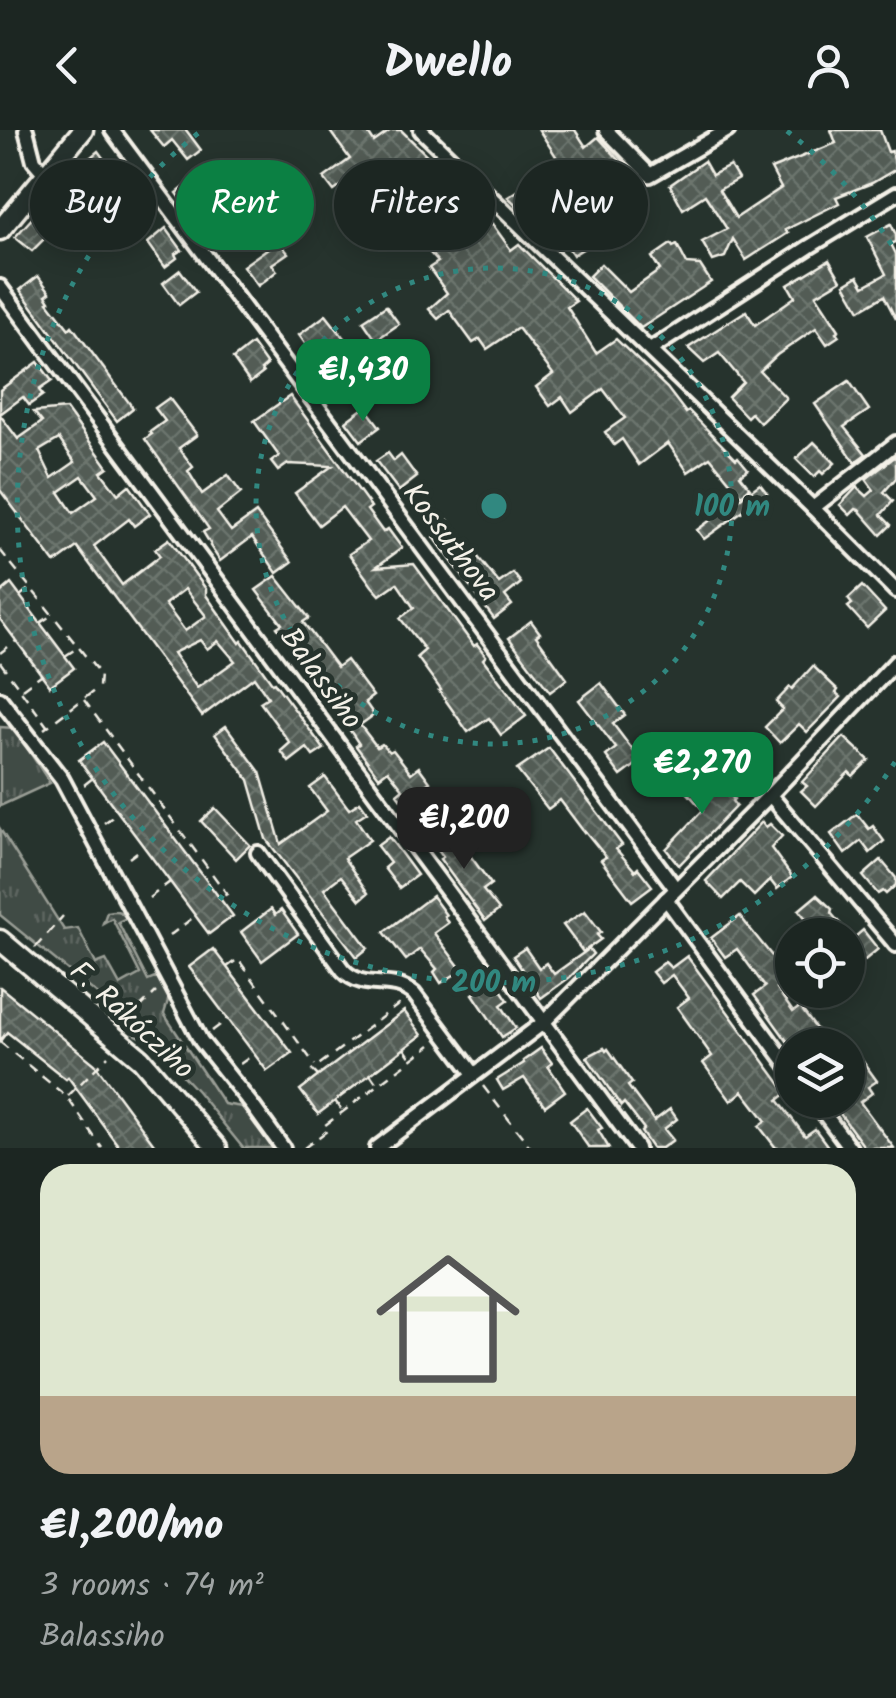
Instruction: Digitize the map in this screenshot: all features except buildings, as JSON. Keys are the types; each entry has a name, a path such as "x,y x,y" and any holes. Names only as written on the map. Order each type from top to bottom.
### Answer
{"street":[{"path":"26,130 34,160"},
{"path":"58,160 83,130"},
{"name":"Kossuthova","path":"112,130 671,894 775,1046"},
{"path":"421,130 896,590"},
{"path":"606,130 650,175 728,130"},
{"path":"0,230 30,194"},
{"path":"650,350 896,194"},
{"name":"Balassiho","path":"0,288 637,1148"},
{"path":"814,508 896,443"},
{"path":"377,1148 543,1023 896,662"},
{"path":"0,698 62,780 201,1041 283,1148"},
{"path":"770,795 896,945"},
{"path":"258,853 342,970 361,982 406,987 474,1074"},
{"name":"F. Rákócziho","path":"0,940 141,1059 217,1148"},
{"path":"828,1118 850,1148"}],"path":[{"path":"0,550 100,674 98,688 31,739"},
{"path":"20,596 31,587"},
{"path":"40,623 53,614"},
{"path":"0,653 16,641"},
{"path":"65,656 78,647"},
{"path":"0,662 47,726"},
{"path":"20,690 41,675"},
{"path":"83,699 227,894 220,898"},
{"path":"117,760 124,755"},
{"path":"142,794 149,788"},
{"path":"99,826 118,812"},
{"path":"168,829 175,824"},
{"path":"129,858 144,847"},
{"path":"194,864 200,858"},
{"path":"150,898 170,882"},
{"path":"34,949 63,916"},
{"path":"169,936 195,916"},
{"path":"227,966 238,960 316,1067"},
{"path":"128,1019 168,981"},
{"path":"318,1076 312,1070 406,999"},
{"path":"381,1018 386,1024"},
{"path":"304,1148 326,1131 324,1126 444,1035"},
{"path":"0,1042 67,1096 102,1148"},
{"path":"67,1096 122,1042"},
{"path":"347,1044 352,1050"},
{"path":"404,1048 412,1060"},
{"path":"370,1074 378,1086"},
{"path":"474,1074 531,1148"},
{"path":"335,1101 343,1112"}],"green space":[{"path":"0,727 14,728 50,783 0,806"},
{"path":"0,829 64,930 78,928 96,964 106,960 120,985 140,974 112,918 103,923 107,912 124,915 126,918 118,922 148,981 157,977 169,997 164,1014 224,1104 242,1107 273,1148 243,1148 150,1041 136,1035 112,1006 0,915"}]}
